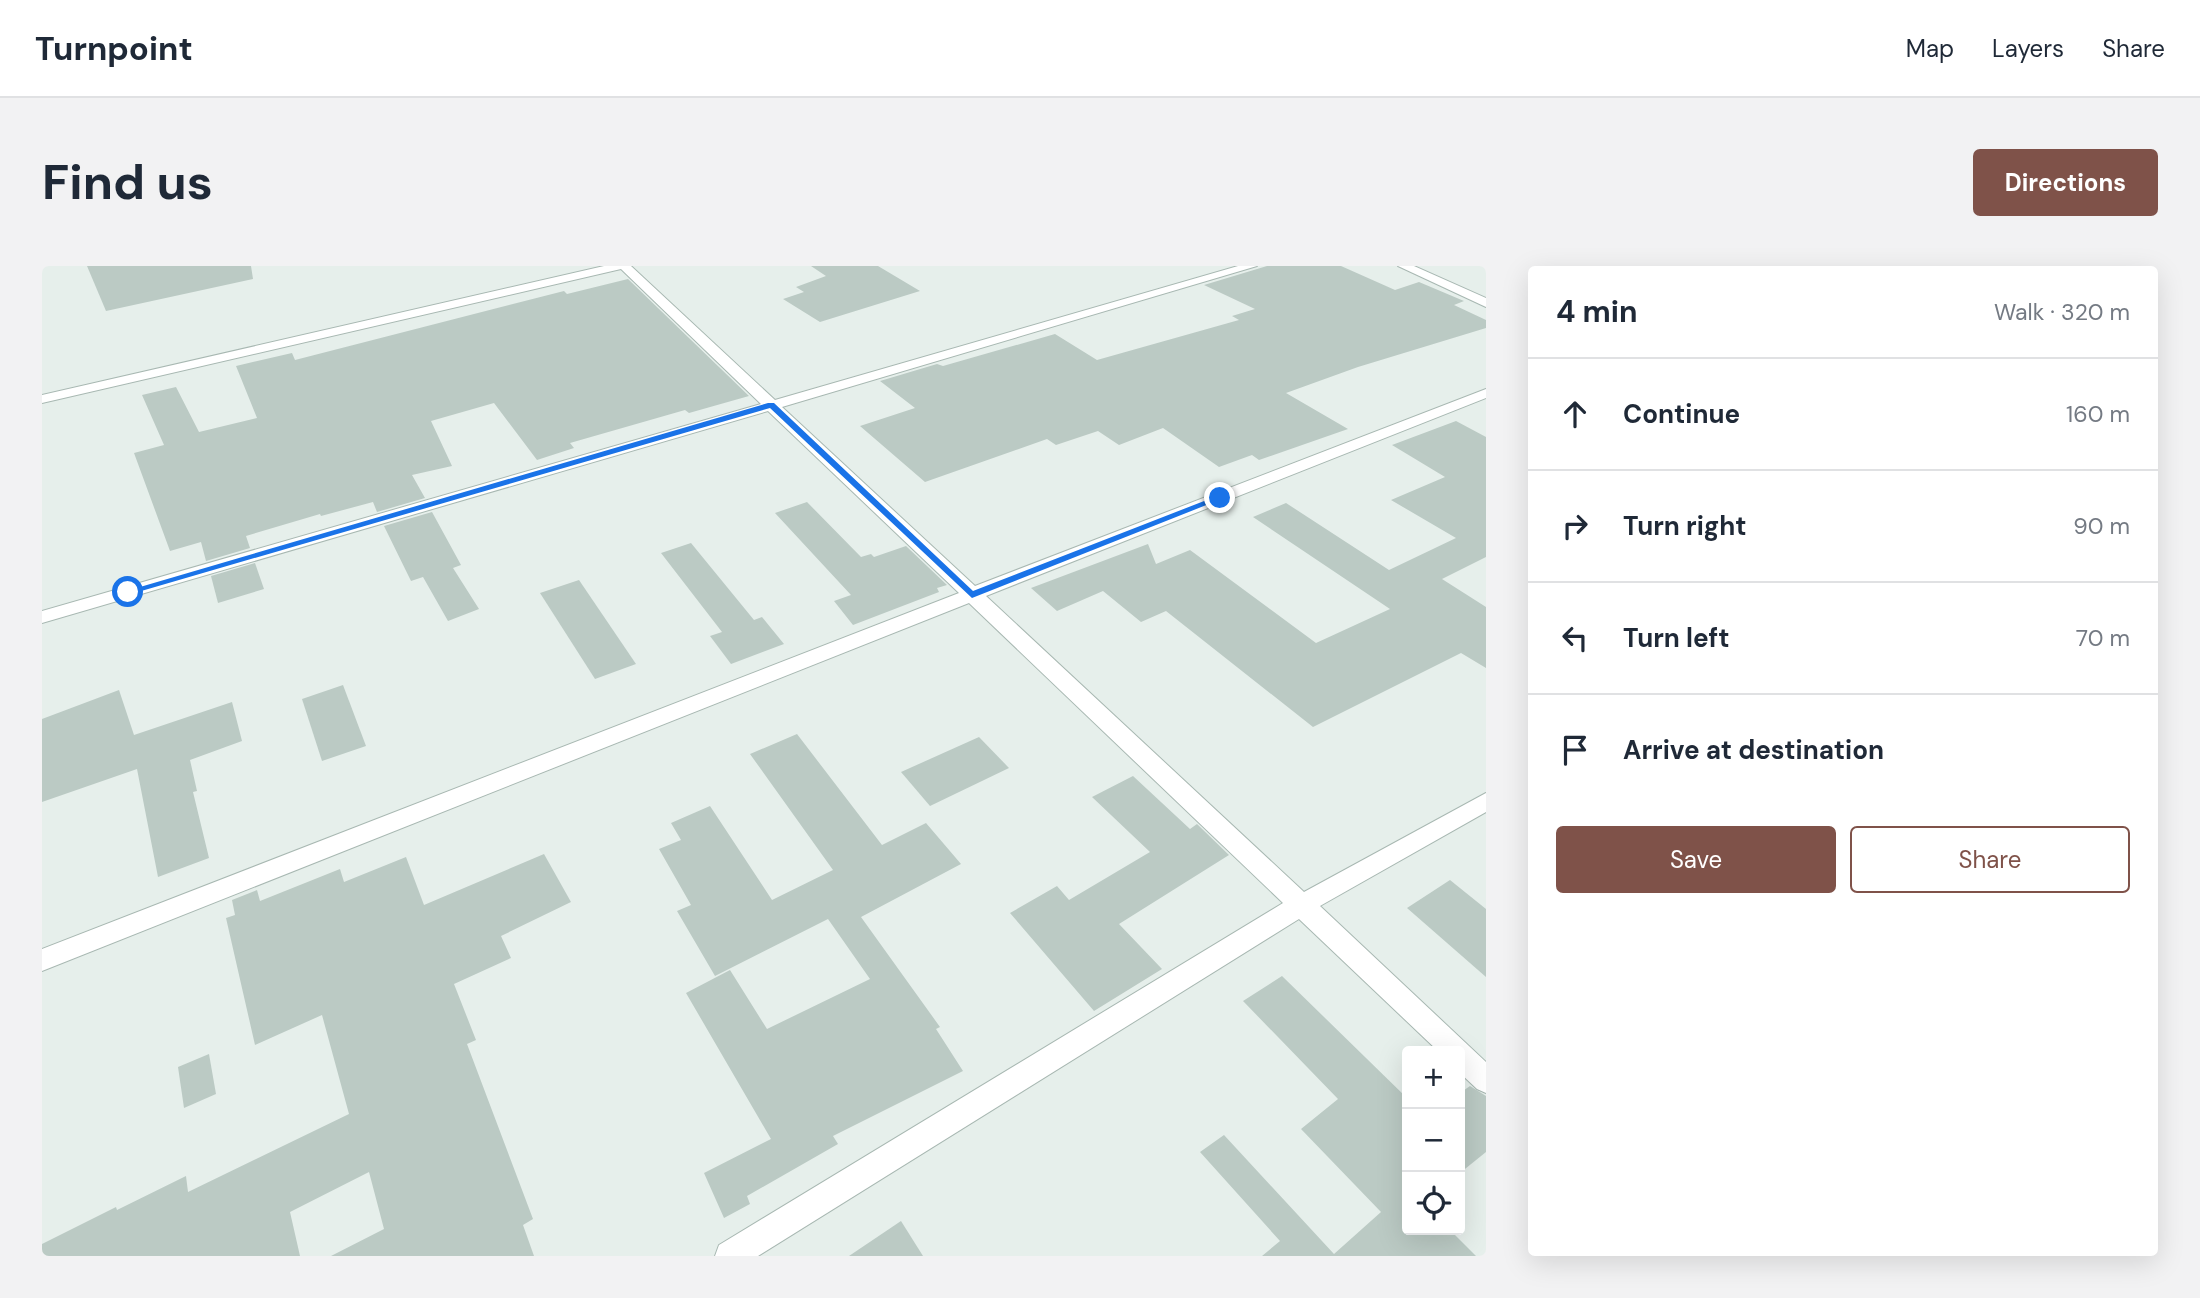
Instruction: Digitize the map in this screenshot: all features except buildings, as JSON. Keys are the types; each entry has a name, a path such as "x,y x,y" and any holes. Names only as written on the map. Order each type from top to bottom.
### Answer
{"street":[{"path":"42,399 622,266 1450,1046"},
{"path":"42,617 1251,266"},
{"path":"1404,266 1486,303"},
{"path":"42,960 1486,393"},
{"path":"730,1256 1301,905 1486,802"},
{"path":"1465,1060 1486,1080"}],"route":[{"path":"128,592 771,405 972,595 1220,498"}]}
